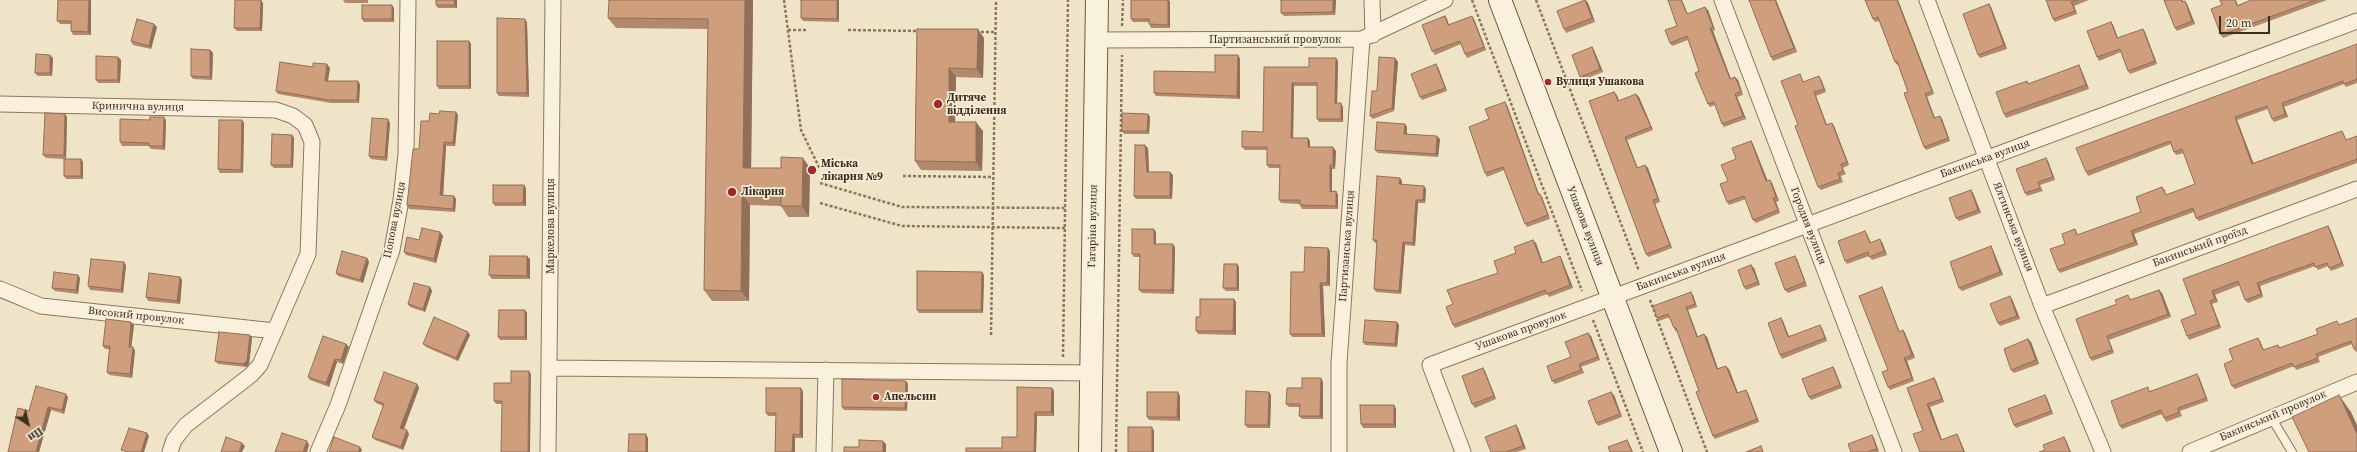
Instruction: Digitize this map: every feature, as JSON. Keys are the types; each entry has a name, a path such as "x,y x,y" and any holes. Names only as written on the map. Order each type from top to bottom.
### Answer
{"street":[{"name":"Попова вулиця","path":"318,452 338,405 392,250 401,200 406,154 408,0"},
{"name":"Маркелова вулиця","path":"548,452 553,0"},
{"name":"Гагаріна вулиця","path":"1090,452 1097,0"},
{"name":"Партизанська вулиця","path":"1339,452 1339,363 1372,0"},
{"name":"Партизанський провулок","path":"1096,40 1368,37 1445,0"},
{"name":"Ушакова вулиця","path":"1500,0 1671,452"},
{"name":"Городня вулиця","path":"1722,0 1894,452"},
{"name":"Ялтинська вулиця","path":"1927,0 2042,306 2103,452"},
{"name":"Бакинська вулиця","path":"1612,297 2357,21"},
{"name":"Кринична вулиця","path":"0,104 276,110 293,116 305,125 312,142 308,254 260,365 250,375 186,425 174,440 170,452"},
{"name":"Бакинський проїзд","path":"2042,306 2357,189"},
{"name":"Високий провулок","path":"0,289 41,306 275,331"},
{"name":"Ушакова провулок","path":"1463,452 1430,365 1612,297"},
{"path":"550,368 1091,373"},
{"path":"824,452 826,370"},
{"name":"Бакинський провулок","path":"2190,452 2210,448 2271,417 2356,386"}],"lane":[{"path":"2271,417 2292,452"}],"path":[{"path":"784,0 801,130 820,168"},
{"path":"991,334 996,0"},
{"path":"1063,373 1068,0"},
{"path":"1116,452 1123,0"},
{"path":"1472,0 1643,452"},
{"path":"1536,0 1707,452"},
{"path":"788,30 808,30"},
{"path":"848,30 920,31"},
{"path":"973,32 995,32"},
{"path":"903,176 993,177"},
{"path":"820,183 902,207 1065,208"},
{"path":"820,203 902,226 1064,228"}],"building":[{"path":"58,0 89,0 88,32 71,31 71,21 57,21"},
{"path":"235,0 261,0 260,28 234,28"},
{"path":"436,0 454,0 455,5 436,5"},
{"path":"609,0 745,0 743,168 781,168 781,157 803,158 802,206 781,206 781,195 742,194 741,291 704,290 708,19 608,18"},
{"path":"801,0 837,0 837,19 801,18"},
{"path":"1131,0 1168,0 1168,25 1149,24 1149,19 1131,19"},
{"path":"1281,0 1333,0 1333,12 1281,13"},
{"path":"1585,0 1592,18 1564,29 1557,11"},
{"path":"1668,0 1681,0 1687,14 1705,7 1713,27 1710,28 1730,79 1735,77 1741,91 1735,94 1743,116 1722,124 1714,102 1708,104 1695,73 1699,71 1687,36 1670,43 1665,30 1677,26"},
{"path":"1749,0 1775,0 1794,48 1771,57"},
{"path":"1865,0 1897,0 1932,91 1925,94 1934,118 1940,116 1948,138 1924,147 1904,93 1908,92 1897,61 1895,62 1878,17 1873,19"},
{"path":"2046,0 2078,0 2071,2 2075,11 2053,19"},
{"path":"2164,0 2185,1 2192,21 2175,28"},
{"path":"2220,0 2235,0 2237,6 2251,0 2316,0 2221,35 2211,9 2222,5"},
{"path":"1989,4 2004,45 1978,55 1963,14"},
{"path":"362,5 392,5 392,19 362,19"},
{"path":"1445,16 1448,25 1472,16 1484,47 1465,54 1460,41 1432,51 1422,25"},
{"path":"497,18 525,19 527,93 497,93"},
{"path":"137,19 154,24 149,46 131,41"},
{"path":"2111,22 2117,38 2143,29 2155,61 2128,71 2120,49 2097,57 2087,31"},
{"path":"917,29 978,29 977,69 949,68 949,122 976,122 976,162 915,161"},
{"path":"437,41 469,41 469,86 437,86"},
{"path":"2357,44 2357,79 2344,84 2343,81 2282,103 2285,114 2272,119 2267,106 2235,117 2252,164 2342,131 2346,140 2357,136 2357,159 2196,218 2193,208 2131,231 2135,242 2058,270 2050,249 2065,244 2062,234 2075,229 2077,235 2141,212 2136,197 2162,187 2166,195 2195,184 2182,149 2174,152 2170,141 2086,172 2076,148"},
{"path":"1592,47 1600,69 1580,77 1572,55"},
{"path":"191,49 210,50 210,77 191,76"},
{"path":"36,54 50,55 50,73 35,73"},
{"path":"1215,55 1238,55 1237,96 1154,93 1154,71 1215,72"},
{"path":"96,56 118,57 118,80 96,80"},
{"path":"1379,57 1395,58 1392,108 1370,116 1372,91 1377,91"},
{"path":"1309,58 1336,58 1335,103 1341,103 1341,119 1317,119 1317,83 1292,83 1291,138 1308,138 1308,147 1333,147 1333,165 1330,165 1330,192 1336,191 1336,206 1300,205 1300,200 1279,200 1280,165 1267,165 1267,147 1242,147 1242,131 1263,132 1264,67 1309,67"},
{"path":"280,62 313,67 313,63 327,64 325,81 358,81 357,100 329,100 276,91"},
{"path":"1436,64 1445,88 1420,97 1411,74"},
{"path":"2079,65 2086,85 2004,114 1996,92 2027,81 2028,84"},
{"path":"1800,74 1803,82 1819,76 1824,89 1814,92 1826,125 1832,123 1847,162 1841,164 1843,171 1838,173 1840,179 1818,187 1795,126 1798,125 1781,81"},
{"path":"1614,92 1618,101 1636,94 1651,127 1625,137 1637,168 1645,165 1658,198 1653,200 1670,245 1646,254 1589,101"},
{"path":"1505,102 1538,194 1540,194 1548,215 1525,224 1503,167 1485,173 1469,127 1489,119 1485,109"},
{"path":"440,111 456,112 453,143 444,142 440,195 454,196 453,209 407,205 413,149 419,149 421,121 429,121 430,113 439,114"},
{"path":"45,113 65,114 64,155 43,155"},
{"path":"1122,113 1148,114 1147,131 1122,131"},
{"path":"150,117 164,117 163,146 149,146 149,143 120,142 120,119 150,120"},
{"path":"372,118 388,119 385,157 369,156"},
{"path":"219,120 242,120 241,170 218,169"},
{"path":"1377,122 1405,124 1404,134 1437,136 1436,154 1375,150"},
{"path":"272,134 292,135 291,165 271,165"},
{"path":"1751,141 1766,181 1770,180 1776,197 1773,198 1778,210 1753,220 1744,196 1727,202 1720,184 1728,181 1721,165 1736,159 1732,148"},
{"path":"1135,145 1145,145 1147,172 1170,172 1170,196 1134,196"},
{"path":"2046,158 2053,177 2038,182 2040,188 2025,193 2016,169"},
{"path":"64,159 81,159 81,176 64,176"},
{"path":"1377,176 1400,178 1399,184 1424,186 1423,200 1416,200 1413,243 1403,242 1399,291 1374,289 1377,240 1373,240"},
{"path":"493,185 524,185 523,203 493,203"},
{"path":"1971,190 1978,210 1956,218 1949,198"},
{"path":"2328,226 2342,263 2329,268 2327,263 2315,267 2314,263 2257,283 2261,294 2245,300 2238,281 2212,291 2215,299 2210,301 2219,325 2187,336 2181,320 2196,314 2183,279"},
{"path":"422,228 440,232 434,259 404,252 407,237 419,240"},
{"path":"1132,229 1154,229 1154,244 1173,244 1172,290 1139,290 1140,254 1132,254"},
{"path":"1865,231 1870,243 1880,239 1884,251 1869,257 1868,252 1845,261 1838,241"},
{"path":"1533,240 1542,263 1560,256 1570,285 1547,294 1545,290 1453,325 1446,307 1453,304 1447,290 1498,273 1494,261 1516,253 1514,247"},
{"path":"1991,246 2000,272 1959,288 1950,262"},
{"path":"1305,247 1328,248 1327,283 1320,283 1322,334 1290,334 1291,272 1304,272"},
{"path":"342,251 367,258 360,280 336,273"},
{"path":"490,256 527,256 527,276 489,275"},
{"path":"1795,256 1805,282 1785,290 1775,263"},
{"path":"91,259 124,262 121,290 88,286"},
{"path":"1224,264 1237,264 1237,288 1223,288"},
{"path":"1751,265 1758,282 1744,287 1738,270"},
{"path":"917,271 982,272 981,310 917,310"},
{"path":"54,272 78,275 76,290 52,288"},
{"path":"149,273 180,277 177,301 146,297"},
{"path":"414,283 430,287 423,309 408,304"},
{"path":"1882,287 1899,332 1903,330 1912,355 1904,358 1912,378 1888,387 1882,372 1888,370 1859,296"},
{"path":"2159,290 2168,314 2107,336 2112,350 2090,358 2076,319 2117,304 2115,300 2128,295 2130,300"},
{"path":"1691,292 1695,304 1686,307 1697,337 1704,334 1717,369 1726,366 1737,393 1746,390 1757,419 1713,436 1696,392 1699,391 1676,328 1674,328 1668,314 1657,318 1653,306"},
{"path":"2010,296 2017,316 1998,323 1990,304"},
{"path":"1200,299 1234,299 1233,331 1196,331 1196,317 1200,317"},
{"path":"499,310 525,310 525,337 498,337"},
{"path":"434,317 468,332 456,358 423,344"},
{"path":"1781,318 1788,337 1820,325 1825,338 1780,355 1768,323"},
{"path":"2357,318 2357,347 2354,349 2351,341 2316,354 2318,358 2294,367 2292,363 2232,386 2224,364 2233,360 2229,349 2258,338 2263,350 2278,345 2279,348 2318,334 2316,329 2337,321 2339,325"},
{"path":"106,319 131,322 129,347 133,347 130,374 107,372 110,346 103,346"},
{"path":"1365,320 1397,322 1395,344 1363,342"},
{"path":"219,332 250,335 247,361 243,364 215,361"},
{"path":"1588,333 1598,357 1579,364 1581,370 1552,381 1547,366 1571,357 1565,342"},
{"path":"323,336 346,344 341,360 335,359 326,383 308,377"},
{"path":"2028,339 2036,360 2011,370 2004,349"},
{"path":"1833,367 1840,385 1809,397 1802,379"},
{"path":"1483,368 1494,396 1472,404 1462,376"},
{"path":"511,371 529,371 528,452 501,452 502,401 494,401 494,383 511,383"},
{"path":"384,372 417,384 400,428 407,430 401,447 372,437 384,404 374,400"},
{"path":"2197,374 2206,398 2178,408 2179,412 2164,418 2161,410 2120,426 2111,401 2148,387 2149,392"},
{"path":"1302,378 1321,378 1320,416 1299,416 1300,404 1286,404 1287,388 1302,388"},
{"path":"1934,378 1942,399 1927,404 1941,440 1957,434 1964,452 1920,452 1913,434 1923,431 1907,388"},
{"path":"842,379 906,381 905,408 842,407"},
{"path":"36,386 66,394 62,410 48,407 36,452 8,452 18,408 29,411"},
{"path":"1017,387 1052,388 1051,412 1035,412 1034,452 966,452 966,448 1002,448 1002,437 1017,437"},
{"path":"766,388 801,388 800,435 793,434 792,452 775,452 776,413 766,413"},
{"path":"1246,391 1269,392 1268,425 1245,425"},
{"path":"1147,392 1178,392 1177,417 1147,417"},
{"path":"1611,392 1620,414 1596,423 1588,401"},
{"path":"2045,395 2051,411 2014,425 2008,409"},
{"path":"2339,395 2357,434 2357,452 2309,452 2292,417"},
{"path":"1360,405 1394,405 1394,424 1361,424"},
{"path":"1516,425 1523,446 1506,452 1491,452 1485,437"},
{"path":"1128,427 1152,427 1152,452 1128,452"},
{"path":"129,428 147,433 141,452 128,452 121,450"},
{"path":"282,433 307,441 303,452 275,452"},
{"path":"629,434 646,434 646,452 628,452"},
{"path":"1872,435 1877,449 1869,452 1851,452 1848,444"},
{"path":"226,437 242,443 239,452 221,452"},
{"path":"334,437 360,447 358,452 329,452"},
{"path":"2064,437 2070,452 2039,452 2045,450 2043,445"},
{"path":"859,440 883,441 883,452 844,452 844,447 859,447"},
{"path":"1627,440 1632,452 1610,452 1608,447"},
{"path":"1761,446 1763,452 1746,452"}],"place":[{"name":"Вулиця Ушакова","path":"1548,82"},
{"name":"Дитяче відділення","path":"938,104"},
{"name":"Міська лікарня №9","path":"812,170"},
{"name":"Лікарня","path":"732,192"},
{"name":"Апельсин","path":"876,397"}]}
